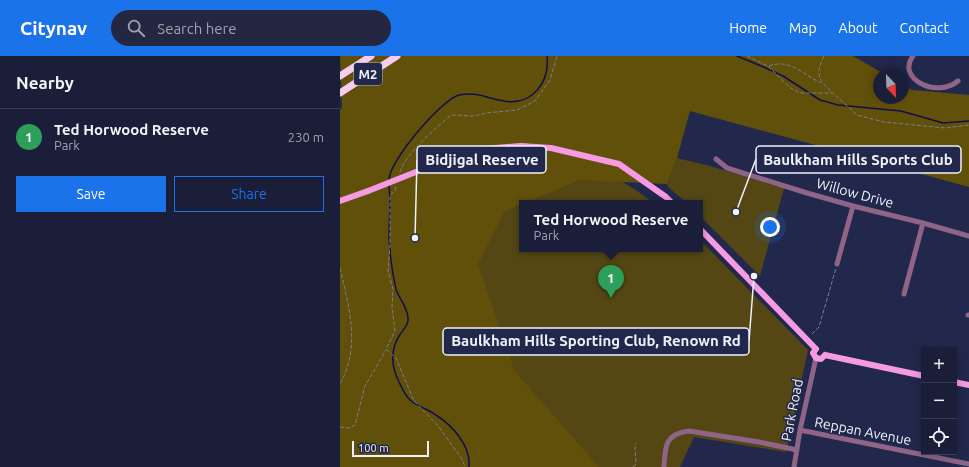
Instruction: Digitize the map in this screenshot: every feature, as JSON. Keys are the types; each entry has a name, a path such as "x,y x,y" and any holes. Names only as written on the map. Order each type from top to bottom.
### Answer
{"highway":[{"name":"M2","path":"340,76 371,56"},
{"name":"M2","path":"340,93 397,56"}],"main road":[{"path":"340,201 441,162 483,149 521,146 551,148 619,164 669,200"},
{"path":"703,233 812,343 816,349"},
{"path":"816,349 820,348 824,350 825,355"},
{"path":"816,349 813,354 816,358 821,360 825,355"},
{"path":"825,355 921,375"},
{"path":"957,383 969,385"}],"street":[{"path":"913,56 909,63 911,73 924,85 932,88 942,88 958,81"},
{"name":"Willow Drive","path":"716,158 728,168 807,193 969,236"},
{"path":"837,264 853,206"},
{"path":"904,294 923,223"},
{"name":"Park Road","path":"794,467 800,430 816,358"},
{"name":"Reppan Avenue","path":"800,430 969,464"},
{"path":"664,467 665,448 669,440 677,433 689,431 759,442 797,450"}],"path":[{"path":"400,172 401,166 415,150 451,115 474,116 517,110 535,101 550,80 557,56"},
{"path":"747,56 768,66 789,87 800,93 832,93"},
{"path":"821,83 818,74 824,56"},
{"path":"768,66 773,64 787,64 797,68 821,83 857,115 877,120 945,128 969,125"},
{"path":"340,427 349,428 355,425 365,386 395,331 392,307 393,289 388,271 390,244 390,195 395,190 397,184"},
{"path":"812,334 819,327 837,264"},
{"path":"340,268 351,317 351,352 340,384"},
{"path":"386,350 396,358 414,401 440,427 462,459 465,467"},
{"path":"633,467 636,464 636,443"}],"shaded area":[{"path":"340,56 853,56 874,68 873,104 909,104 909,88 912,90 969,95 969,187 690,111 677,158 667,184 580,180 532,200 519,200 519,205 504,212 478,264 514,370 599,467 340,467 340,110 342,108"},
{"path":"677,158 710,166 784,188 760,276 703,219 703,200 683,200 668,187 667,184"},
{"path":"574,160 626,184 644,196 649,200 519,200 519,252 703,252 703,244 808,350 786,452 694,437 680,467 566,467 456,276 481,225"}],"waterway":[{"path":"389,180 391,171 406,146 429,119 451,99 459,95 471,94 504,101 514,102 523,100 531,96 542,83 547,66 547,56"},
{"path":"737,56 783,76 820,100 838,105 901,111 943,123 969,121"},
{"path":"389,186 389,237 392,270 396,289 408,316 407,324 394,347 394,370 402,389 410,400 433,413 449,425 460,437 467,452 469,467"}],"place":[{"name":"Baulkham Hills Sports Club","path":"736,212"},
{"name":"Bidjigal Reserve","path":"415,238"},
{"name":"Baulkham Hills Sporting Club, Renown Rd","path":"754,276"},
{"name":"Ted Horwood Reserve","path":"611,298"}]}
